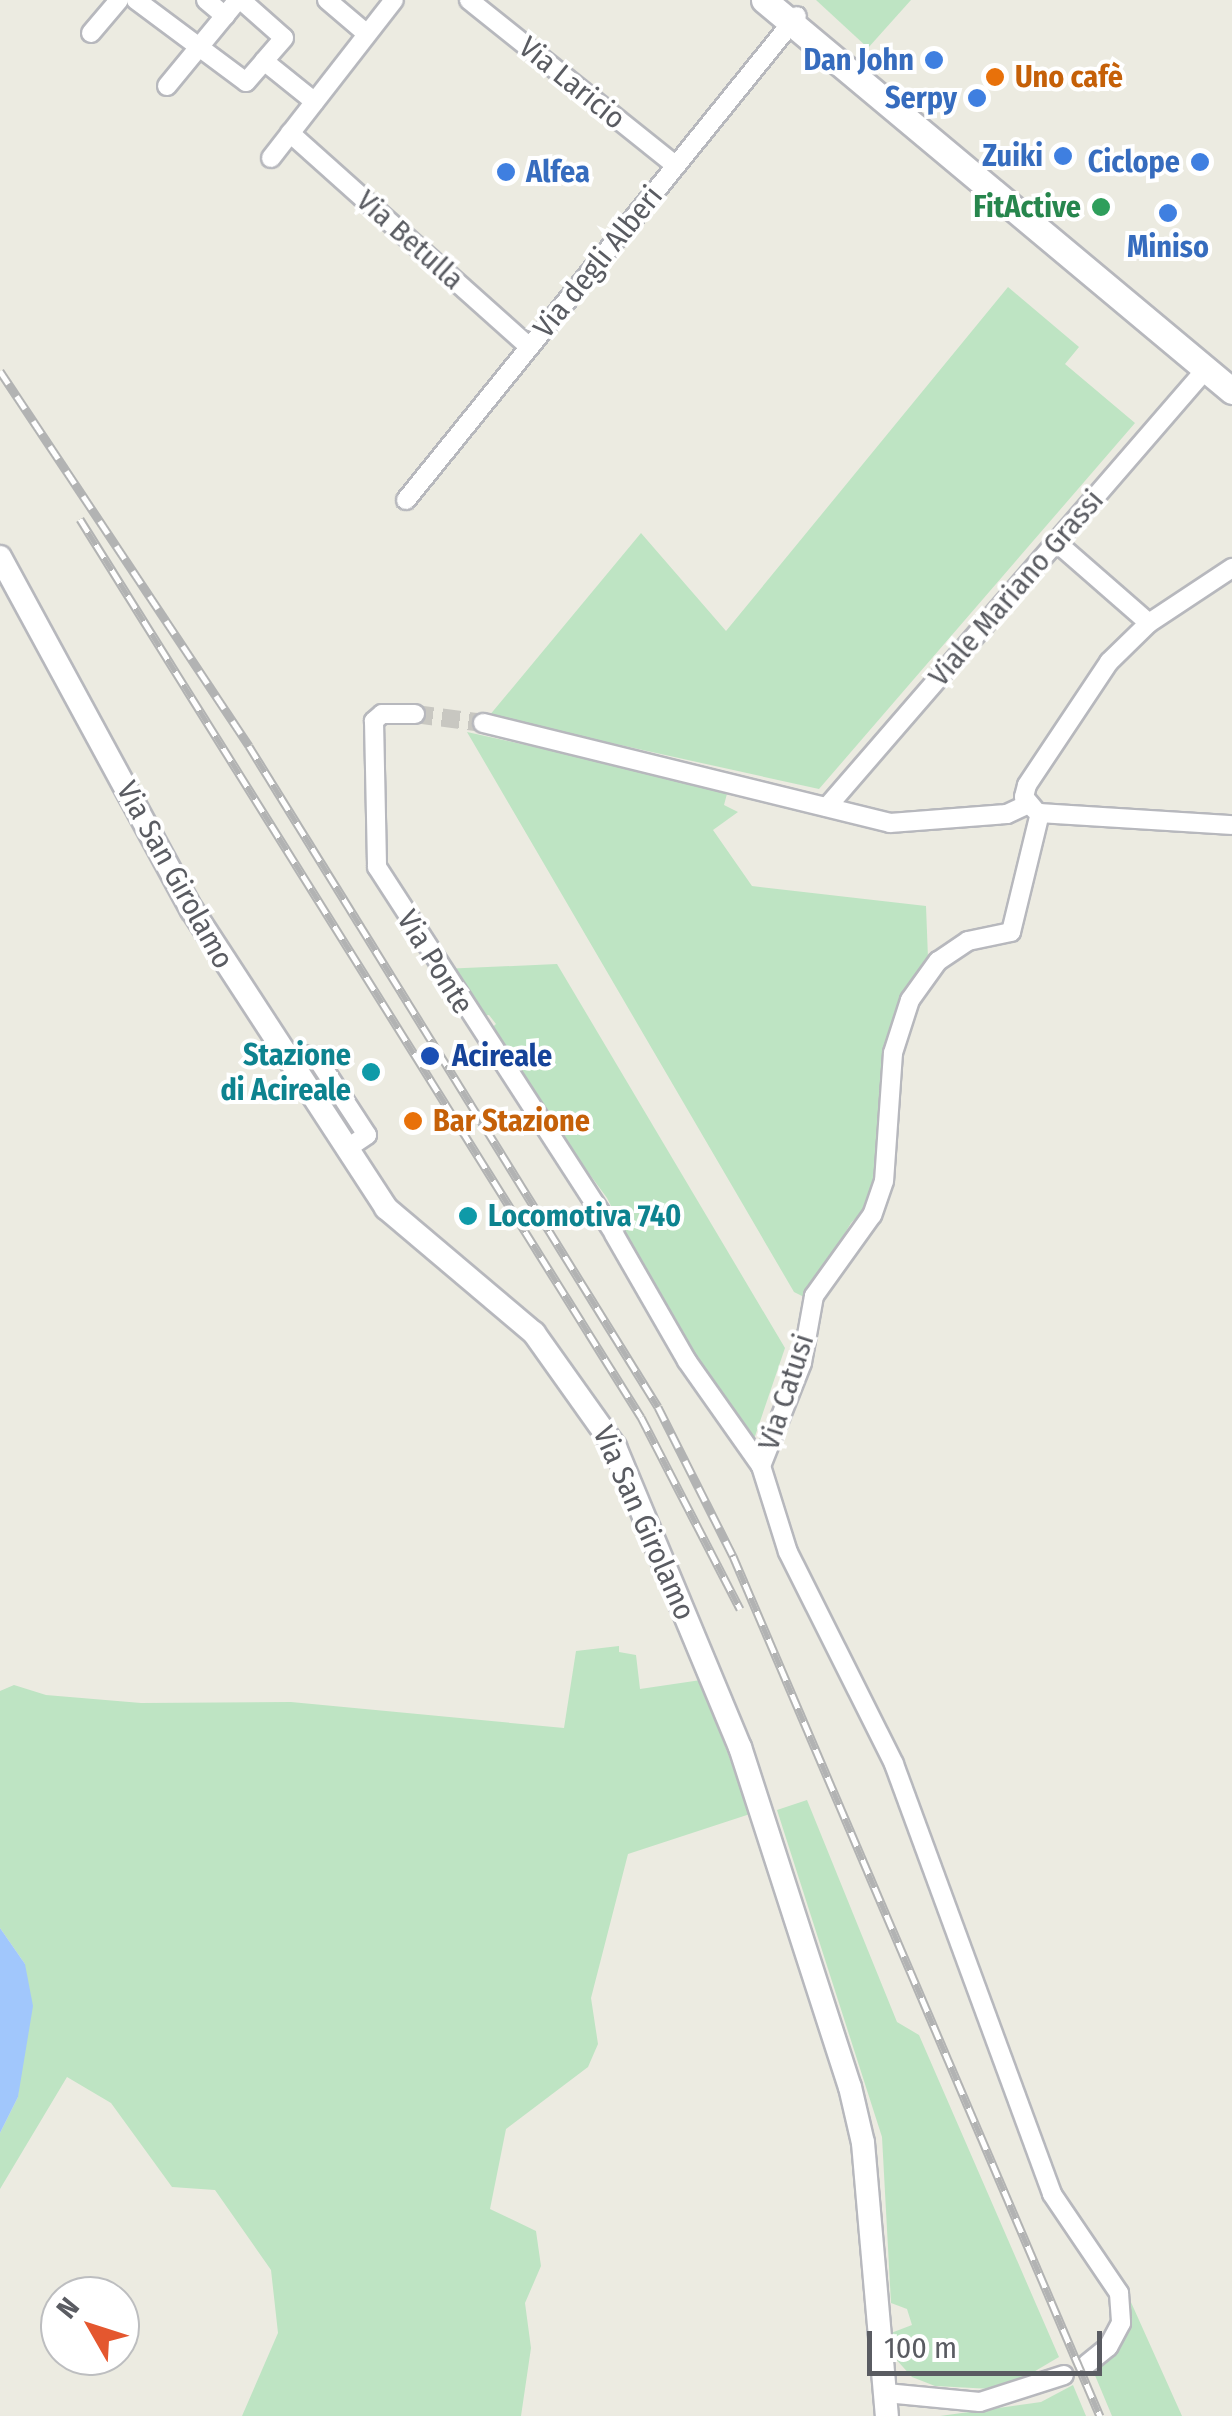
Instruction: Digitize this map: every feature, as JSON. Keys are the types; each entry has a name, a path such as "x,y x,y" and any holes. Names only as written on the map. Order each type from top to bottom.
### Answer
{"main road":[{"path":"764,0 790,13 1232,391"}],"street":[{"path":"91,33 119,0"},
{"path":"136,0 196,51 210,53 246,82 284,38 239,0 196,51 168,86"},
{"path":"206,0 225,16"},
{"path":"327,0 368,34"},
{"path":"271,158 394,0"},
{"name":"Via Laricio","path":"469,0 676,166"},
{"name":"Via degli Alberi","path":"406,500 676,166 790,13"},
{"path":"264,61 314,102"},
{"name":"Via Betulla","path":"290,133 529,347"},
{"name":"Viale Mariano Grassi","path":"826,808 1206,369"},
{"path":"1056,542 1149,623"},
{"name":"Via San Girolamo","path":"0,557 192,910 346,1149 407,1231 515,1313 562,1364 615,1447 740,1747 850,2087 864,2143 886,2405"},
{"name":"Via Catusi","path":"1087,2364 1108,2346 1120,2323 1119,2292 1052,2194 894,1764 788,1552 762,1466 802,1363 814,1296 872,1215 884,1181 893,1053 910,1000 953,951 1011,932 1034,809 1027,786 1108,662 1149,623 1232,568"},
{"name":"Via Ponte","path":"415,714 382,714 374,721 377,867 614,1234 687,1361 762,1466"},
{"path":"483,723 890,824 1034,809 1232,826"},
{"path":"281,1052 316,1057 367,1135 346,1149"},
{"path":"886,2405 980,2402 1064,2374"}],"green space":[{"path":"816,0 911,0 868,48"},
{"path":"1008,287 1079,347 1065,364 1135,423 819,789 489,716 641,533 726,631"},
{"path":"467,732 728,790 724,805 738,812 713,830 752,886 926,906 928,958 904,1000 875,1198 851,1223 806,1298 794,1292"},
{"path":"557,964 785,1348 752,1445 690,1359 607,1198 486,1033 496,1024 489,1015 473,1017 442,969"},
{"path":"619,1646 619,1652 636,1655 640,1689 701,1680 750,1814 628,1854 591,1998 598,2044 588,2067 506,2129 490,2209 536,2231 541,2266 525,2303 531,2348 521,2416 242,2416 278,2333 271,2270 215,2190 172,2187 111,2103 67,2077 0,2189 0,2133 18,2097 25,1964 0,1928 0,1691 14,1685 46,1695 141,1703 291,1702 564,1728 576,1651"},
{"path":"807,1800 897,2022 919,2035 1059,2357 1020,2380 992,2389 935,2386 912,2377 894,2357 891,2333 912,2325 907,2309 891,2303 882,2137 777,1810"},
{"path":"1130,2300 1182,2416 1112,2416 1094,2373 1125,2337"},
{"path":"1073,2385 1086,2416 940,2416 1041,2402"}],"water":[{"path":"0,1928 25,1964 33,2006 18,2097 0,2133"}],"tunnel":[{"path":"415,714 483,723"}],"railway":[{"path":"0,371 249,746 658,1407 733,1556 1100,2416"},
{"path":"80,519 641,1417 740,1609"}],"place":[{"name":"Dan John","path":"934,60"},
{"name":"Uno cafè","path":"995,77"},
{"name":"Serpy","path":"977,98"},
{"name":"Zuiki","path":"1063,156"},
{"name":"Ciclope","path":"1200,162"},
{"name":"Alfea","path":"506,172"},
{"name":"FitActive","path":"1101,207"},
{"name":"Miniso","path":"1168,213"},
{"name":"Acireale","path":"430,1056"},
{"name":"Stazione di Acireale","path":"371,1072"},
{"name":"Bar Stazione","path":"413,1121"},
{"name":"Locomotiva 740","path":"468,1216"}]}
